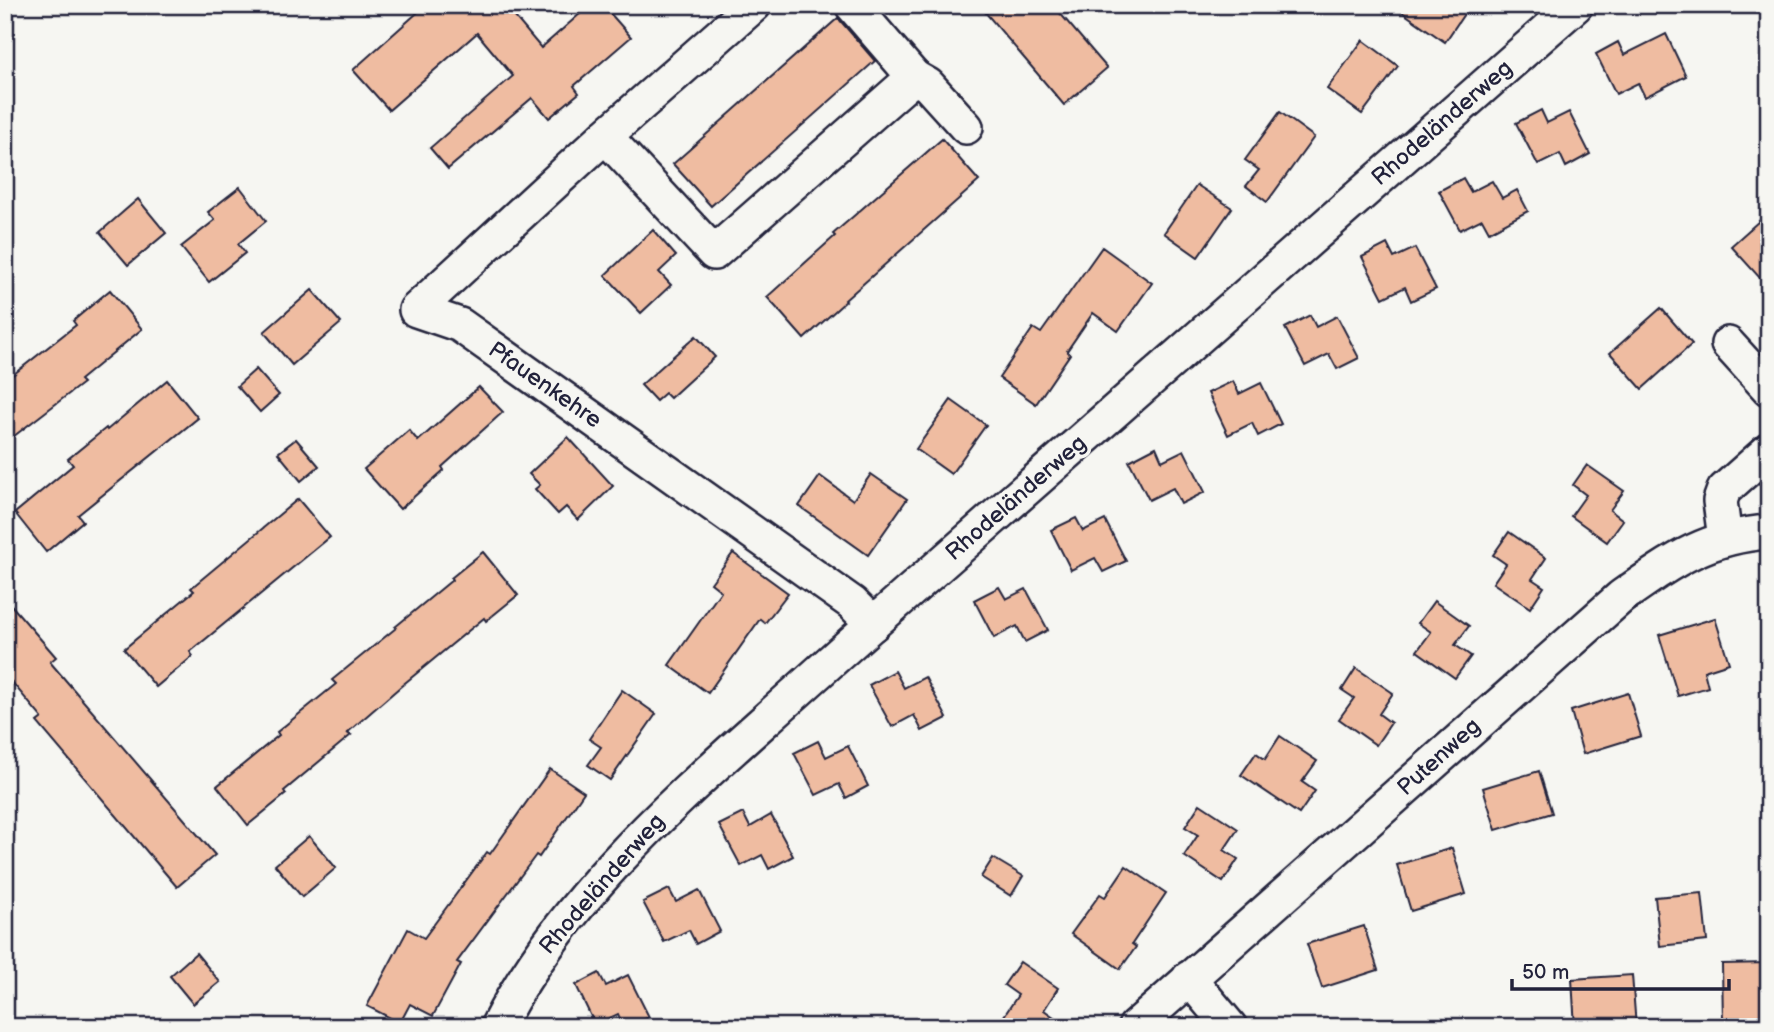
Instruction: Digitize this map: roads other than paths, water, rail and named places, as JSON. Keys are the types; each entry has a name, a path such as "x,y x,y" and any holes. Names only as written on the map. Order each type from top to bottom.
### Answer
{"street":[{"name":"Pfauenkehre","path":"754,5 605,136 416,310 460,325 852,603 873,624"},
{"path":"852,5 914,76 928,85 966,127"},
{"name":"Rhodeländerweg","path":"496,1027 545,947 584,898 624,853 713,766 1576,5"},
{"path":"605,136 714,253 914,76"},
{"path":"1728,344 1769,388"},
{"path":"1725,539 1720,500 1724,490 1769,450"},
{"name":"Putenweg","path":"1135,1027 1621,597 1678,558 1702,546 1752,533 1769,532"},
{"path":"1189,978 1230,1027"}]}
